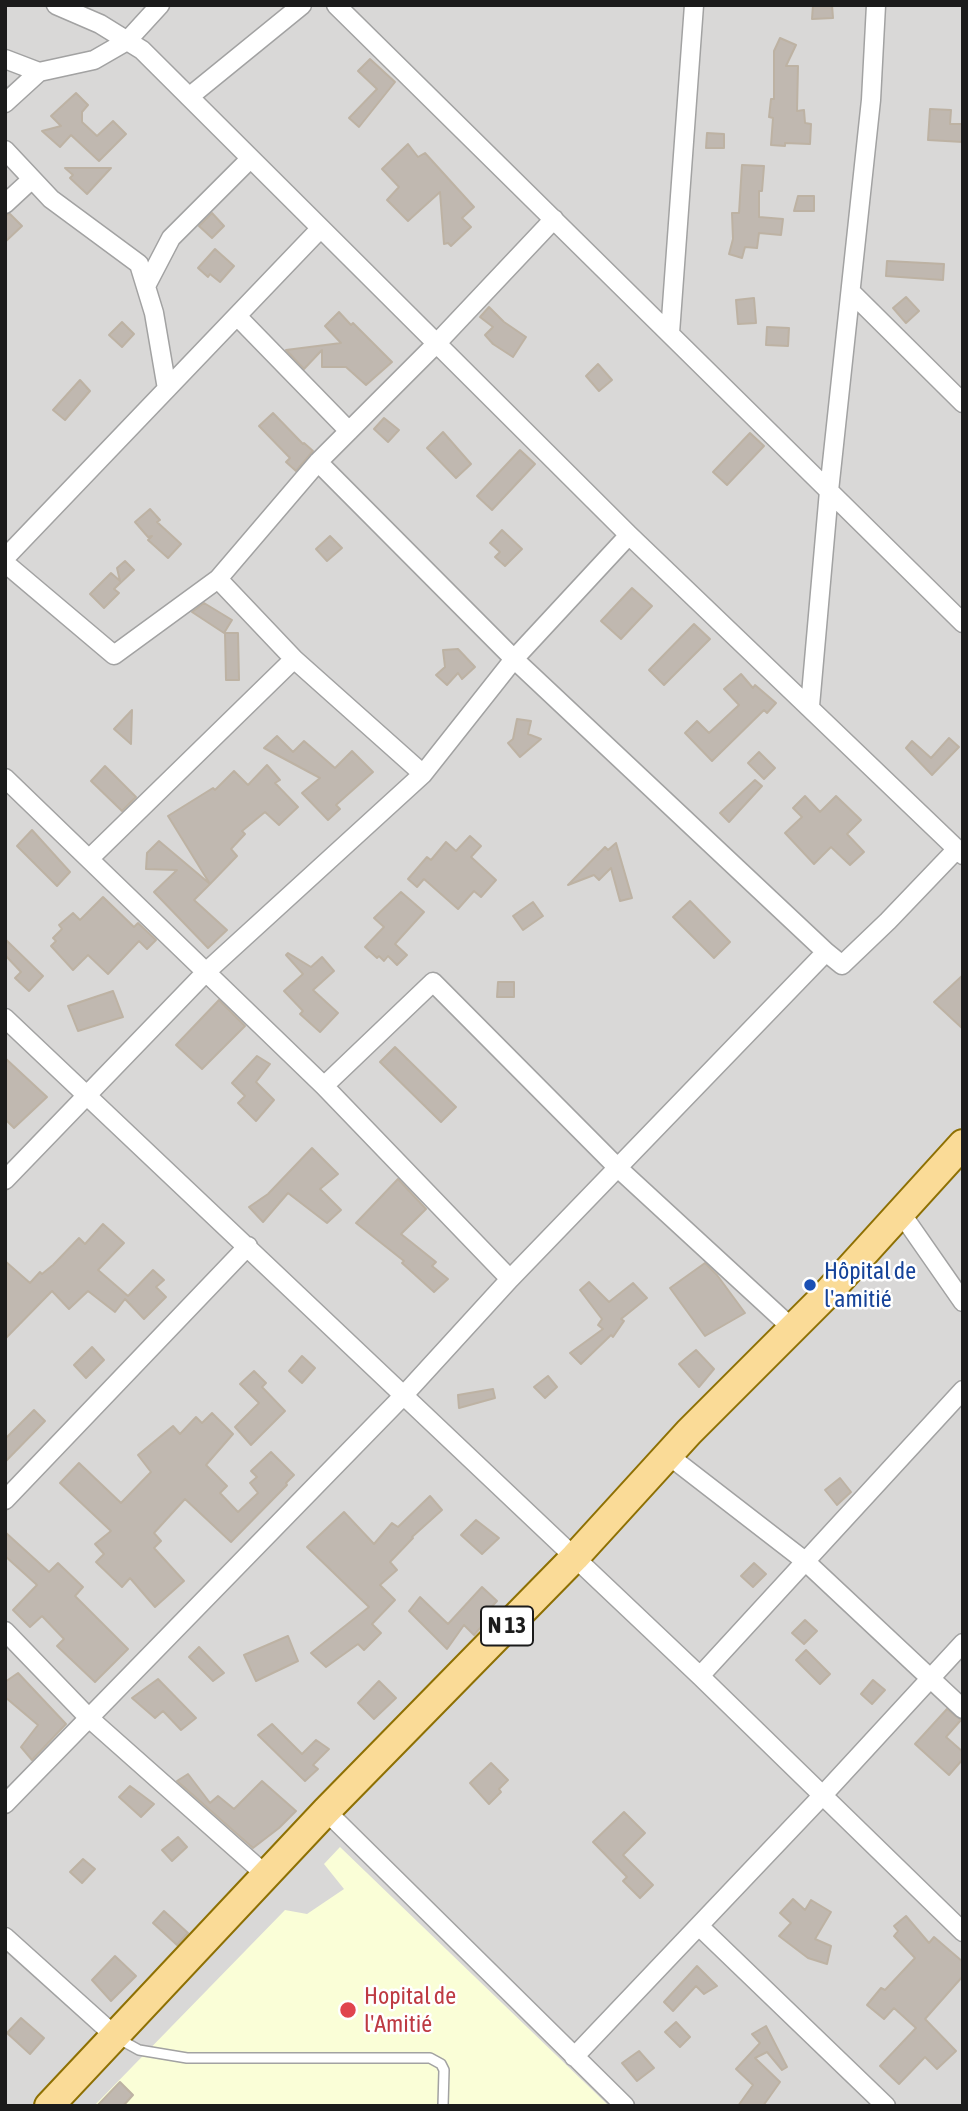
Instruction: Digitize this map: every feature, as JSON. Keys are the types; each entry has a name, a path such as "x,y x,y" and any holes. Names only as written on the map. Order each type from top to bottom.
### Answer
{"main road":[{"name":"N 13","path":"49,2106 326,1811 793,1329 963,1144"}],"street":[{"path":"56,5 100,24 142,50 629,535 810,706 959,853 842,965 514,659 318,462"},
{"path":"5,103 39,72 94,60 127,41 160,5"},
{"path":"188,97 302,5"},
{"path":"670,333 694,5"},
{"path":"810,706 829,491 870,100 876,5"},
{"path":"341,7 963,623"},
{"path":"5,59 39,72"},
{"path":"5,150 51,199 139,264 154,313 167,390"},
{"path":"146,286 172,239 250,159"},
{"path":"5,204 32,178"},
{"path":"320,229 5,560 114,655 218,579 318,462 436,344 554,219"},
{"path":"851,292 963,403"},
{"path":"237,316 349,431"},
{"path":"5,1180 206,972 423,774 514,659 629,535"},
{"path":"218,579 294,659 423,774"},
{"path":"90,858 294,659"},
{"path":"5,778 324,1086 510,1279"},
{"path":"5,1804 402,1396 510,1279 826,952"},
{"path":"324,1086 433,982 618,1168 793,1329"},
{"path":"5,1018 700,1676 963,1932"},
{"path":"901,1213 963,1302"},
{"path":"5,1500 248,1246"},
{"path":"700,1676 963,1390"},
{"path":"668,1455 805,1561 963,1709"},
{"path":"5,1631 89,1718 266,1875"},
{"path":"574,2057 963,1643"},
{"path":"326,1811 625,2106"},
{"path":"699,1926 886,2106"},
{"path":"5,1937 115,2036"}],"lane":[{"path":"115,2036 139,2050 187,2058 430,2058 441,2064 444,2070 443,2106"}],"shaded area":[{"path":"5,5 963,5 963,2106 5,2106"},
{"name":"Hopital de l'Amitié","path":"340,1847 609,2106 94,2106 285,1910 307,1914 344,1889 324,1864"}],"building":[{"path":"813,5 832,5 833,18 812,19"},
{"path":"780,38 796,45 786,66 798,66 797,111 804,110 805,123 811,124 810,144 771,145 773,118 769,117 771,99 774,99 774,51"},
{"path":"370,59 395,82 359,127 349,118 377,89 358,71"},
{"path":"76,93 88,105 82,112 82,122 97,136 113,121 126,134 99,161 71,135 60,147 42,131 61,126 51,116"},
{"path":"930,109 951,110 950,124 963,124 963,142 928,140"},
{"path":"707,133 724,134 724,148 706,148"},
{"path":"408,144 418,157 425,153 474,207 462,218 471,227 451,246 444,244 440,192 408,221 387,200 399,187 382,169"},
{"path":"742,165 764,166 762,191 759,191 759,217 783,219 781,235 759,233 757,248 745,247 742,258 729,254 733,239 732,213 739,213"},
{"path":"65,168 111,168 87,194 70,178 73,175"},
{"path":"798,196 814,196 814,211 794,211"},
{"path":"212,213 224,226 212,238 199,226"},
{"path":"10,214 22,226 5,242 5,215"},
{"path":"215,249 234,266 220,282 210,274 208,277 198,268"},
{"path":"887,261 944,264 943,280 886,276"},
{"path":"906,297 919,311 906,323 893,308"},
{"path":"754,298 756,323 738,324 736,300"},
{"path":"489,307 504,322 526,337 513,357 493,344 485,335 493,327 480,317"},
{"path":"339,312 392,362 366,385 346,367 322,367 322,350 304,369 286,350 341,343 325,326"},
{"path":"122,322 134,334 122,347 109,335"},
{"path":"767,327 789,328 788,346 766,345"},
{"path":"598,364 612,380 599,391 586,376"},
{"path":"80,380 90,391 65,420 53,410"},
{"path":"273,413 313,451 296,471 286,462 290,458 259,426"},
{"path":"384,418 399,430 388,442 374,429"},
{"path":"443,432 471,464 456,478 427,448"},
{"path":"750,433 764,446 727,485 713,472"},
{"path":"520,450 535,464 492,510 477,496"},
{"path":"150,509 160,520 157,522 181,544 168,558 148,540 152,536 148,537 135,522"},
{"path":"502,530 522,549 505,566 495,557 500,552 490,543"},
{"path":"330,536 342,548 327,561 316,549"},
{"path":"125,561 134,570 114,589 119,593 104,608 90,594 111,573 120,581 117,568"},
{"path":"632,588 652,606 621,639 601,621"},
{"path":"204,603 232,620 224,633 192,612"},
{"path":"694,624 710,639 664,685 649,670"},
{"path":"225,633 238,633 239,680 226,680"},
{"path":"458,649 475,667 462,679 458,673 447,685 436,675 445,667 443,650"},
{"path":"741,674 753,688 755,685 776,703 767,713 764,710 712,761 685,733 697,721 709,733 739,705 724,689"},
{"path":"132,710 131,744 114,729"},
{"path":"517,719 531,721 528,734 541,739 520,757 508,743 513,739"},
{"path":"277,736 293,752 304,741 335,768 352,751 373,772 336,805 340,809 328,820 302,793 320,778 264,748"},
{"path":"949,738 959,747 932,775 906,748 912,741 931,758"},
{"path":"759,752 775,768 764,779 748,763"},
{"path":"267,765 280,780 275,783 298,807 279,825 265,812 242,831 245,834 231,849 237,856 210,884 168,816 213,788 215,790 234,771 248,785"},
{"path":"105,766 136,797 122,811 91,781"},
{"path":"755,780 762,786 729,822 720,813"},
{"path":"805,796 820,812 836,796 861,820 847,834 864,852 850,865 831,847 814,864 785,833 802,817 793,808"},
{"path":"32,830 70,872 57,886 17,846"},
{"path":"470,836 481,846 471,857 496,880 481,897 474,891 458,909 424,879 417,887 408,879 427,857 431,860 446,842 456,851"},
{"path":"159,841 210,884 194,900 227,930 208,948 154,892 177,870 146,869 147,853"},
{"path":"616,843 632,898 620,901 611,868 599,880 594,875 568,885 605,847 608,850"},
{"path":"401,892 424,912 395,944 407,955 397,965 388,956 384,961 379,956 377,958 365,947 384,927 374,918"},
{"path":"103,897 134,927 138,923 156,940 147,949 139,941 108,974 88,955 73,970 51,946 56,941 53,938 62,929 59,925 73,913 80,920"},
{"path":"690,901 730,942 714,958 673,917"},
{"path":"533,902 543,916 523,930 513,916"},
{"path":"5,939 43,976 29,991 15,978 21,972 5,955"},
{"path":"288,953 311,967 322,957 334,971 313,990 338,1013 320,1032 300,1014 303,1011 284,991 303,974 286,955"},
{"path":"963,975 963,1029 934,1002"},
{"path":"498,982 514,982 514,997 497,997"},
{"path":"113,991 123,1017 78,1031 68,1006"},
{"path":"219,1000 245,1026 202,1069 176,1045"},
{"path":"395,1047 456,1107 441,1122 380,1062"},
{"path":"257,1056 270,1064 256,1082 274,1100 256,1121 238,1103 245,1096 232,1083"},
{"path":"5,1058 47,1097 14,1128 5,1119"},
{"path":"312,1148 338,1174 320,1189 341,1210 327,1223 288,1193 263,1222 249,1207 268,1194"},
{"path":"398,1179 426,1209 401,1234 436,1262 432,1266 448,1279 434,1292 402,1263 404,1261 356,1223"},
{"path":"103,1224 124,1243 98,1270 128,1296 153,1270 164,1280 156,1287 166,1297 144,1319 125,1299 115,1312 88,1291 69,1309 52,1291 5,1339 5,1261 30,1283 40,1272 42,1274 53,1265 79,1238 85,1244"},
{"path":"705,1263 745,1313 705,1336 670,1288"},
{"path":"589,1282 609,1302 633,1283 647,1298 621,1319 624,1321 613,1337 611,1335 581,1364 570,1353 603,1329 598,1325 602,1319 580,1290"},
{"path":"92,1347 104,1360 86,1378 74,1365"},
{"path":"696,1350 714,1369 699,1387 679,1364"},
{"path":"302,1356 315,1368 302,1383 289,1371"},
{"path":"254,1371 266,1383 262,1387 285,1411 251,1445 235,1427 259,1403 240,1384"},
{"path":"548,1376 557,1387 545,1398 534,1387"},
{"path":"493,1389 495,1398 459,1408 458,1395"},
{"path":"34,1410 45,1421 5,1462 5,1439"},
{"path":"212,1413 233,1434 206,1465 227,1486 220,1493 238,1512 258,1493 250,1483 257,1477 251,1471 271,1452 294,1475 231,1542 185,1499 154,1533 161,1541 154,1548 184,1581 155,1607 130,1578 122,1587 96,1562 104,1554 95,1544 111,1531 60,1483 79,1463 121,1503 151,1472 138,1455 173,1426 180,1434 196,1417 202,1423"},
{"path":"840,1478 851,1492 837,1505 825,1490"},
{"path":"430,1496 442,1510 412,1537 390,1562 397,1570 380,1585 395,1600 372,1624 381,1633 364,1650 358,1644 326,1667 311,1653 369,1607 307,1547 344,1512 374,1544 392,1523 398,1527"},
{"path":"476,1520 499,1538 482,1554 461,1535"},
{"path":"5,1532 49,1572 58,1563 83,1587 75,1596 128,1649 95,1682 57,1646 64,1639 42,1616 30,1627 13,1610 37,1585 5,1556"},
{"path":"754,1563 766,1574 753,1587 741,1576"},
{"path":"482,1587 497,1601 486,1613 490,1617 474,1635 464,1625 447,1649 409,1611 420,1597 448,1624"},
{"path":"805,1620 817,1631 804,1644 792,1633"},
{"path":"288,1636 298,1661 256,1681 244,1655"},
{"path":"199,1647 224,1673 213,1681 189,1657"},
{"path":"806,1650 830,1674 820,1684 796,1660"},
{"path":"18,1673 66,1724 32,1760 21,1747 38,1725 5,1697 5,1682"},
{"path":"158,1679 196,1718 181,1730 163,1711 155,1718 132,1698"},
{"path":"873,1680 885,1690 872,1704 861,1694"},
{"path":"379,1681 396,1698 374,1719 358,1703"},
{"path":"947,1709 961,1720 946,1737 963,1752 963,1759 949,1775 915,1744"},
{"path":"272,1724 302,1754 316,1740 329,1749 313,1765 318,1769 305,1781 258,1735"},
{"path":"491,1763 508,1780 489,1804 470,1783"},
{"path":"188,1774 210,1803 218,1796 234,1809 262,1781 296,1811 253,1848 177,1781"},
{"path":"130,1786 154,1804 141,1817 119,1797"},
{"path":"624,1812 645,1833 623,1855 653,1885 640,1898 623,1881 627,1877 593,1842"},
{"path":"178,1837 187,1847 172,1861 162,1850"},
{"path":"83,1859 95,1869 82,1883 70,1872"},
{"path":"793,1899 805,1910 811,1900 831,1912 815,1939 831,1946 827,1964 808,1958 779,1936 791,1923 780,1913"},
{"path":"164,1911 188,1933 177,1945 153,1923"},
{"path":"906,1916 929,1943 934,1937 963,1962 963,1976 925,2019 956,2051 937,2069 925,2057 899,2084 880,2066 916,2028 894,2008 884,2019 867,2005 881,1988 885,1990 915,1958 894,1936 898,1931 894,1926"},
{"path":"115,1956 136,1976 111,2001 92,1980"},
{"path":"697,1966 717,1986 704,1994 696,1986 673,2011 664,2002"},
{"path":"21,2018 44,2038 30,2054 7,2033"},
{"path":"676,2022 690,2037 680,2047 665,2032"},
{"path":"766,2026 787,2067 782,2070 767,2052 755,2058 780,2082 763,2106 738,2106 753,2085 736,2069 760,2043 752,2034"},
{"path":"639,2051 654,2068 637,2081 622,2063"},
{"path":"120,2082 133,2095 123,2106 97,2106"}],"place":[{"name":"Hôpital de l'amitié","path":"810,1285"},
{"name":"Hopital de l'Amitié","path":"348,2010"}]}
